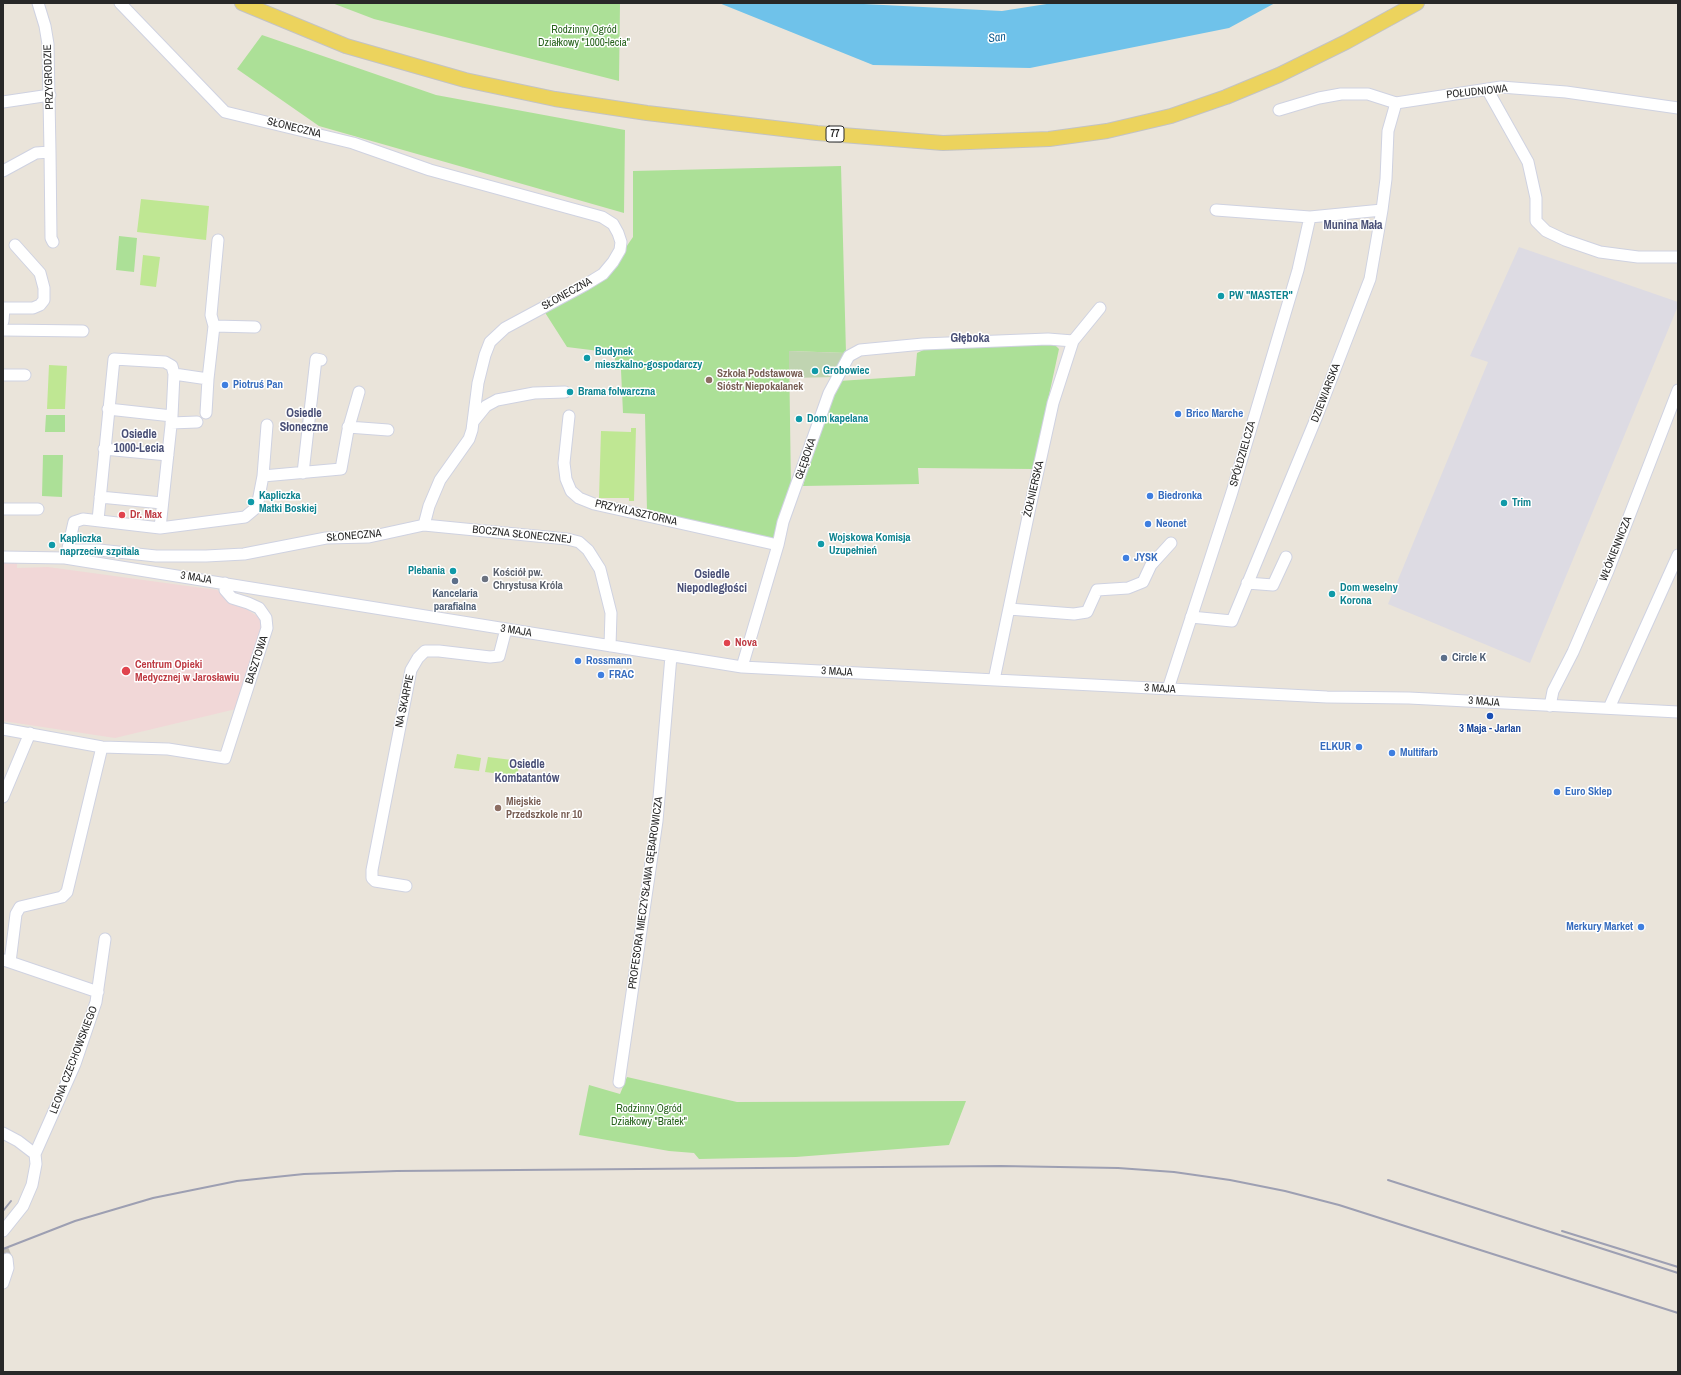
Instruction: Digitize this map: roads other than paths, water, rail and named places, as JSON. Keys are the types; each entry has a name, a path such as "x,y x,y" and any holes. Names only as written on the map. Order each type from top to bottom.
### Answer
{"main road":[{"name":"77","path":"242,3 346,46 465,80 555,99 647,113 786,129 943,143 1049,139 1107,131 1171,116 1226,97 1279,75 1346,42 1416,3"}],"street":[{"name":"PRZYGRODZIE","path":"38,3 46,26 48,44 51,221 53,242"},
{"name":"SŁONECZNA","path":"65,558 73,550 99,550 156,556 244,554 326,538 369,537 424,525 435,490 469,439 473,422 478,383 490,342 505,328 603,274 613,262 620,250 621,242 618,233 612,224 602,217 430,170 353,143 225,112 120,3"},
{"name":"POŁUDNIOWA","path":"1279,110 1319,98 1340,94 1368,94 1396,103 1501,87 1566,92 1678,108"},
{"path":"1487,89 1528,162 1536,198 1536,221 1546,230 1565,240 1600,252 1638,257 1678,257"},
{"path":"3,102 50,95"},
{"name":"DZIEWIARSKA","path":"1191,617 1232,622 1252,570 1317,416 1370,279 1386,179 1388,131 1396,103"},
{"path":"3,171 36,154 50,152"},
{"path":"1216,210 1310,217 1382,210"},
{"name":"SPÓŁDZIELCZA","path":"1168,689 1234,485 1298,270 1310,217"},
{"path":"206,413 214,326 211,316 218,240"},
{"path":"3,321 4,308 33,308 40,305 44,300 44,288 40,273 16,245"},
{"name":"ŻOŁNIERSKA","path":"994,680 1053,403 1073,341 1100,308"},
{"path":"214,326 255,327"},
{"path":"3,330 83,331"},
{"name":"GŁĘBOKA","path":"742,667 778,545 783,522 829,393 849,356 860,350 923,344 1048,339 1073,341"},
{"path":"98,520 114,359 165,362 172,366 174,374 172,419 160,528"},
{"path":"303,473 316,359 321,360"},
{"path":"3,374 24,376"},
{"path":"174,374 208,379"},
{"name":"WŁÓKIENNICZA","path":"1550,706 1553,691 1573,652 1608,571 1678,390"},
{"path":"263,476 341,469 348,426 358,392"},
{"path":"473,422 486,406 498,400 534,393 565,392"},
{"path":"108,409 197,422"},
{"name":"PRZYKLASZTORNA","path":"569,416 564,463 566,479 571,491 579,498 594,504 778,545"},
{"path":"65,558 74,522 83,519 160,528 245,517 256,507 263,476 267,425"},
{"path":"348,426 388,430"},
{"path":"104,449 168,455"},
{"path":"100,498 162,503"},
{"path":"3,509 38,509"},
{"name":"BOCZNA SŁONECZNEJ","path":"424,525 579,542 588,550 600,569 611,612 610,646"},
{"path":"1009,609 1074,614 1087,612 1097,590 1128,588 1143,582 1151,565 1172,543"},
{"path":"1610,708 1678,555"},
{"name":"3 MAJA","path":"3,557 65,558 742,667 1168,689 1678,712"},
{"path":"1247,583 1273,585 1286,557"},
{"name":"BASZTOWA","path":"102,747 168,749 225,758 267,628 266,618 259,608 232,598 225,590 225,583"},
{"name":"NA SKARPIE","path":"406,886 384,884 372,878 372,870 411,670 418,658 426,651 439,651 490,657 499,656 506,629"},
{"name":"PROFESORA MIECZYSŁAWA GĘBAROWICZA","path":"619,1082 657,821 671,656"},
{"path":"3,729 102,747 67,892 62,897 20,907 16,914 7,960 98,992"},
{"path":"3,797 30,733"},
{"name":"LEONA CZECHOWSKIEGO","path":"3,1231 23,1206 32,1185 36,1164 36,1154 75,1064 96,1002 105,939"},
{"path":"3,1133 18,1140 36,1154"},
{"path":"3,1283 8,1268 6,1259"}],"water":[{"name":"San","path":"719,3 844,3 1002,11 1053,3 1275,3 1229,28 1030,68 873,65"}],"tunnel":[{"path":"3,1249 7,1259"}],"railway":[{"path":"3,1249 75,1221 153,1198 237,1181 304,1174 397,1171 1001,1166 1118,1168 1174,1172 1230,1180 1285,1191 1339,1205 1678,1313"},
{"path":"1388,1180 1678,1273"},
{"path":"3,1211 11,1201"},
{"path":"1562,1231 1678,1267"}],"place":[{"name":"PW \"MASTER\"","path":"1221,296"},
{"name":"Budynek mieszkalno-gospodarczy","path":"587,358"},
{"name":"Grobowiec","path":"815,371"},
{"name":"Szkoła Podstawowa Sióstr Niepokalanek","path":"709,380"},
{"name":"Piotruś Pan","path":"225,385"},
{"name":"Brama folwarczna","path":"570,392"},
{"name":"Brico Marche","path":"1178,414"},
{"name":"Dom kapelana","path":"799,419"},
{"name":"Biedronka","path":"1150,496"},
{"name":"Kapliczka Matki Boskiej","path":"251,502"},
{"name":"Trim","path":"1504,503"},
{"name":"Dr. Max","path":"122,515"},
{"name":"Neonet","path":"1148,524"},
{"name":"Wojskowa Komisja Uzupełnień","path":"821,544"},
{"name":"Kapliczka naprzeciw szpitala","path":"52,545"},
{"name":"JYSK","path":"1126,558"},
{"name":"Plebania","path":"453,571"},
{"name":"Kościół pw. Chrystusa Króla","path":"485,579"},
{"name":"Kancelaria parafialna","path":"455,581"},
{"name":"Dom weselny Korona","path":"1332,594"},
{"name":"Nova","path":"727,643"},
{"name":"Circle K","path":"1444,658"},
{"name":"Rossmann","path":"578,661"},
{"name":"Centrum Opieki Medycznej w Jarosławiu","path":"126,671"},
{"name":"FRAC","path":"601,675"},
{"name":"3 Maja - Jarlan","path":"1490,716"},
{"name":"ELKUR","path":"1359,747"},
{"name":"Multifarb","path":"1392,753"},
{"name":"Euro Sklep","path":"1557,792"},
{"name":"Miejskie Przedszkole nr 10","path":"498,808"},
{"name":"Merkury Market","path":"1641,927"}],"district":[{"name":"Munina Mała","path":"1353,226"},
{"name":"Głęboka","path":"970,339"},
{"name":"Osiedle Słoneczne","path":"304,421"},
{"name":"Osiedle 1000-Lecia","path":"139,442"},
{"name":"Osiedle Niepodległości","path":"712,582"},
{"name":"Osiedle Kombatantów","path":"527,772"}],"park label":[{"name":"Rodzinny Ogród Działkowy \"1000-lecia\"","path":"584,36"},
{"name":"Rodzinny Ogród Działkowy \"Bratek\"","path":"649,1115"}]}
